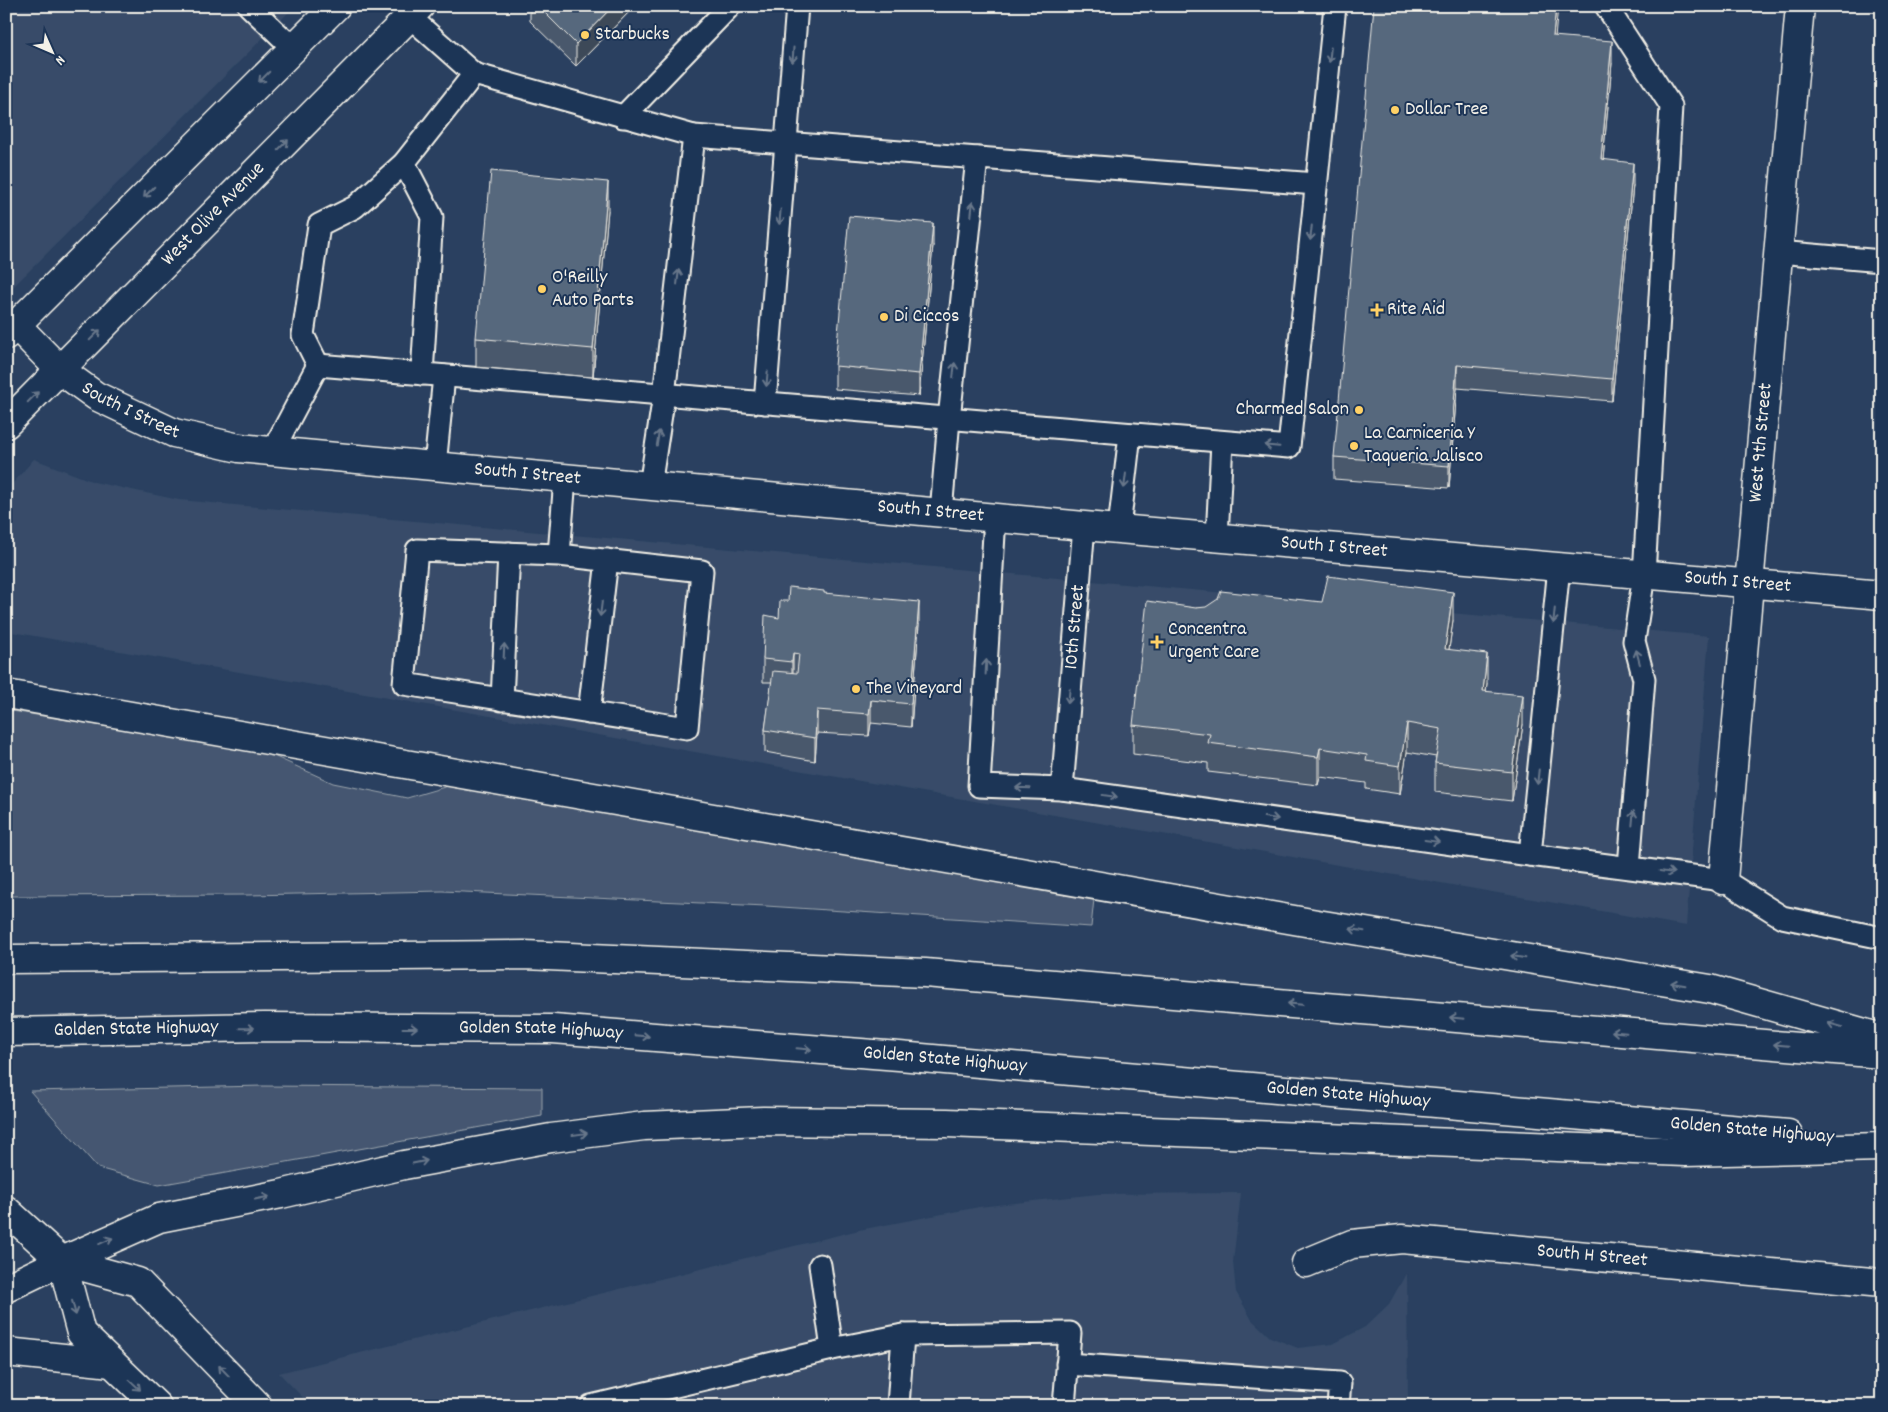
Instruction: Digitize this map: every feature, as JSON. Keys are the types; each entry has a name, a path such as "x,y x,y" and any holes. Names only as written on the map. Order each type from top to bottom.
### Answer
{"main road":[{"path":"11,330 336,6"},
{"name":"West 9th Street","path":"1723,880 1800,6"},
{"name":"West Olive Avenue","path":"6,424 415,11"},
{"name":"South I Street","path":"11,330 60,370 96,396 174,433 239,448 1084,526 1882,595"},
{"path":"6,694 1308,922 1710,989 1882,1038"},
{"path":"6,959 525,954 925,973 1882,1054"},
{"name":"Golden State Highway","path":"6,1032 265,1028 553,1029 899,1056 1882,1142"},
{"path":"6,1288 159,1218 281,1194 404,1165 551,1138 644,1126 763,1121 948,1123 1685,1152 1882,1147"},
{"path":"6,1210 62,1261 138,1282 258,1406"},
{"name":"South H Street","path":"1306,1263 1352,1244 1402,1239 1882,1283"},
{"path":"62,1261 81,1333 157,1406"},
{"path":"6,1352 112,1363"}],"lane":[{"path":"248,6 293,48"},
{"path":"623,116 730,6"},
{"path":"764,403 796,6"},
{"path":"318,365 1290,447 1335,6"},
{"path":"1606,6 1671,106 1644,575 1634,642 1644,679 1630,866"},
{"path":"415,11 474,74 694,136 1316,184"},
{"path":"318,365 303,335 319,225 355,206 404,163 474,74"},
{"path":"650,486 664,395 694,136"},
{"path":"941,512 949,418 978,158"},
{"path":"404,163 432,217 422,374"},
{"path":"1778,252 1882,261"},
{"path":"272,452 318,365"},
{"path":"435,466 444,376"},
{"path":"1119,528 1130,434"},
{"path":"1217,537 1222,442"},
{"path":"559,555 565,478"},
{"path":"995,517 979,786 1062,789 1530,855 1630,866 1723,880 1782,917 1882,938"},
{"name":"10th Street","path":"1062,789 1084,526"},
{"path":"417,550 509,553 559,555 702,571 687,728 404,684 417,550"},
{"path":"502,700 509,553"},
{"path":"589,713 607,560"},
{"path":"1530,855 1559,567"},
{"path":"820,1265 832,1349"},
{"path":"591,1406 832,1349 903,1335 1070,1333 1064,1406"},
{"path":"898,1406 903,1335"},
{"path":"1067,1364 1340,1383 1338,1406"}],"shaded area":[{"path":"8,6 295,6 6,294 6,8"},
{"path":"34,459 94,482 179,500 1709,636 1686,926 6,631 6,491"},
{"path":"6,710 267,753 333,783 407,798 448,786 1094,899 1091,927 766,906 442,891 248,895 6,896"},
{"path":"263,1086 542,1088 542,1116 159,1185 98,1168 30,1091"},
{"path":"1241,1193 1233,1262 1236,1292 1252,1320 1270,1337 1298,1348 1333,1344 1365,1327 1389,1304 1407,1272 1408,1406 311,1406 279,1373 859,1230 979,1207 1098,1194"}],"building":[{"path":"538,6 613,6 576,44"},
{"path":"1374,6 1556,6 1553,36 1612,41 1601,159 1633,163 1612,379 1457,365 1449,466 1334,457"},
{"name":"O'Reilly Auto Parts","path":"491,171 608,182 593,349 476,338"},
{"name":"Di Ciccos","path":"849,216 933,223 919,374 835,366"},
{"path":"1328,576 1453,592 1445,649 1487,654 1483,691 1523,695 1512,772 1435,763 1441,729 1407,723 1400,766 1366,761 1367,755 1320,748 1318,757 1208,743 1210,734 1133,725 1147,601 1196,608 1206,607 1218,599 1221,591 1322,602"},
{"name":"The Vineyard","path":"789,587 824,591 824,593 919,602 911,704 871,700 869,714 817,710 815,738 765,730 773,671 797,673 799,654 793,653 792,662 763,659 765,615 779,618 780,601 788,601"}],"place":[{"name":"Starbucks","path":"585,35"},
{"name":"Dollar Tree","path":"1395,110"},
{"name":"O'Reilly Auto Parts","path":"542,289"},
{"name":"Rite Aid","path":"1377,310"},
{"name":"Di Ciccos","path":"884,317"},
{"name":"Charmed Salon","path":"1359,410"},
{"name":"La Carniceria Y Taqueria Jalisco","path":"1354,446"},
{"name":"Concentra Urgent Care","path":"1157,642"},
{"name":"The Vineyard","path":"856,689"}]}
